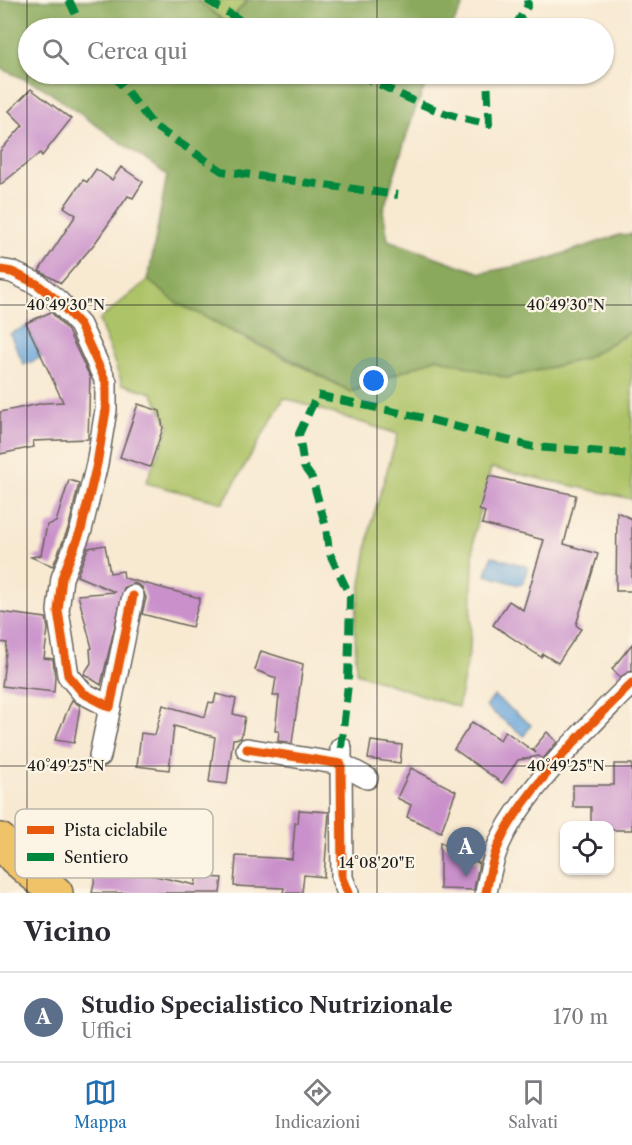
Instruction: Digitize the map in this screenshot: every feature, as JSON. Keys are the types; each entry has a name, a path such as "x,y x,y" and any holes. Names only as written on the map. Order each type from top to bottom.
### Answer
{"main road":[{"path":"0,840 15,858"},
{"path":"38,878 56,893"}],"street":[{"path":"0,270 12,272 37,284 59,302 80,325 106,382 106,410 98,465 81,530 62,578 58,611 68,675 83,693 110,707"},
{"path":"100,756 133,596"},
{"path":"486,893 490,867 500,841 532,792 632,683"},
{"path":"247,749 341,756 367,778"},
{"path":"341,756 342,878 348,893"}],"green space":[{"path":"0,0 197,0 220,18 18,18 18,76 0,68"},
{"path":"197,0 248,0 232,18 220,18"},
{"path":"248,0 453,0 464,4 456,18 232,18"},
{"path":"35,84 426,84 413,115 383,211 388,240 481,273 541,261 619,235 632,234 632,331 584,359 506,378 437,358 351,392 177,303 148,280 167,175"},
{"path":"148,280 220,326 351,392 437,358 507,378 584,359 632,331 632,499 491,468 474,534 470,648 458,707 356,673 355,621 371,524 398,434 284,398 223,503 146,483 169,426 152,393 122,384 99,320"}],"water":[{"path":"27,326 42,357 24,365 10,334"},
{"path":"492,556 528,567 523,583 519,585 486,575"},
{"path":"494,696 531,725 524,736 486,707"}],"building":[{"path":"31,89 71,119 42,156 40,153 0,185 0,151 23,125 9,111"},
{"path":"121,167 143,182 133,198 128,196 95,243 61,283 39,271 76,215 64,207 83,180 87,182 96,169 112,180"},
{"path":"51,312 68,331 90,377 88,439 33,441 34,447 0,454 0,412 44,403 63,402 26,323"},
{"path":"138,404 160,411 163,428 150,467 120,457"},
{"path":"489,476 576,495 564,544 598,554 576,625 581,629 558,663 543,654 541,657 493,625 509,601 523,610 544,540 482,524 485,512 479,510"},
{"path":"69,480 79,483 69,526 53,566 31,557 41,555 47,525 56,522"},
{"path":"617,512 632,519 632,591 616,591"},
{"path":"105,545 110,573 123,571 124,578 200,598 192,627 142,614 146,598 142,587 135,583 124,587 101,685 84,674 91,663 90,649 92,648 78,595 115,592 77,576 88,548"},
{"path":"0,612 46,618 48,629 44,658 53,659 54,692 2,686 7,643 0,642"},
{"path":"632,644 632,671 620,677 612,669"},
{"path":"261,651 303,664 292,743 278,741 279,731 275,731 279,696 273,696 276,678 255,670"},
{"path":"216,694 236,699 233,714 245,717 241,738 233,739 227,784 209,782 215,737 174,726 169,770 137,766 141,733 155,735 163,705 205,717 209,702 214,703"},
{"path":"72,700 80,706 74,743 55,740"},
{"path":"472,722 500,740 505,731 536,753 533,749 547,732 557,742 543,759 539,756 518,760 502,783 454,749"},
{"path":"371,741 402,745 400,763 368,759"},
{"path":"614,764 632,764 632,830 614,830 614,821 591,821 591,807 573,807 573,785 614,785"},
{"path":"411,768 456,791 441,832 407,817 411,805 397,798"},
{"path":"299,810 329,812 324,877 304,875 302,893 283,893 284,888 234,886 236,856 292,859 295,823 298,823"},
{"path":"440,842 479,863 474,890 440,889"},
{"path":"95,878 164,878 195,885 197,878 222,878 220,893 92,893"}],"marked path":[{"path":"69,0 77,18"},
{"path":"207,0 237,18"},
{"path":"520,18 528,5 527,0"},
{"path":"121,84 154,126 222,171 398,195"},
{"path":"379,84 438,111 489,124 487,84"},
{"path":"341,748 348,684 350,596 329,552 326,527 312,478 304,467 299,434 317,395 424,418 533,447 632,454"}],"cycle path":[{"path":"0,270 12,272 37,284 59,302 80,325 106,382 106,410 97,464 81,530 62,578 58,611 68,675 83,693 110,707 133,596"},
{"path":"486,893 499,844 523,803 578,738 632,683"},
{"path":"247,749 341,764 342,878 348,893"}],"place":[{"name":"Studio Specialistico Nutrizionale","path":"466,877"}]}
